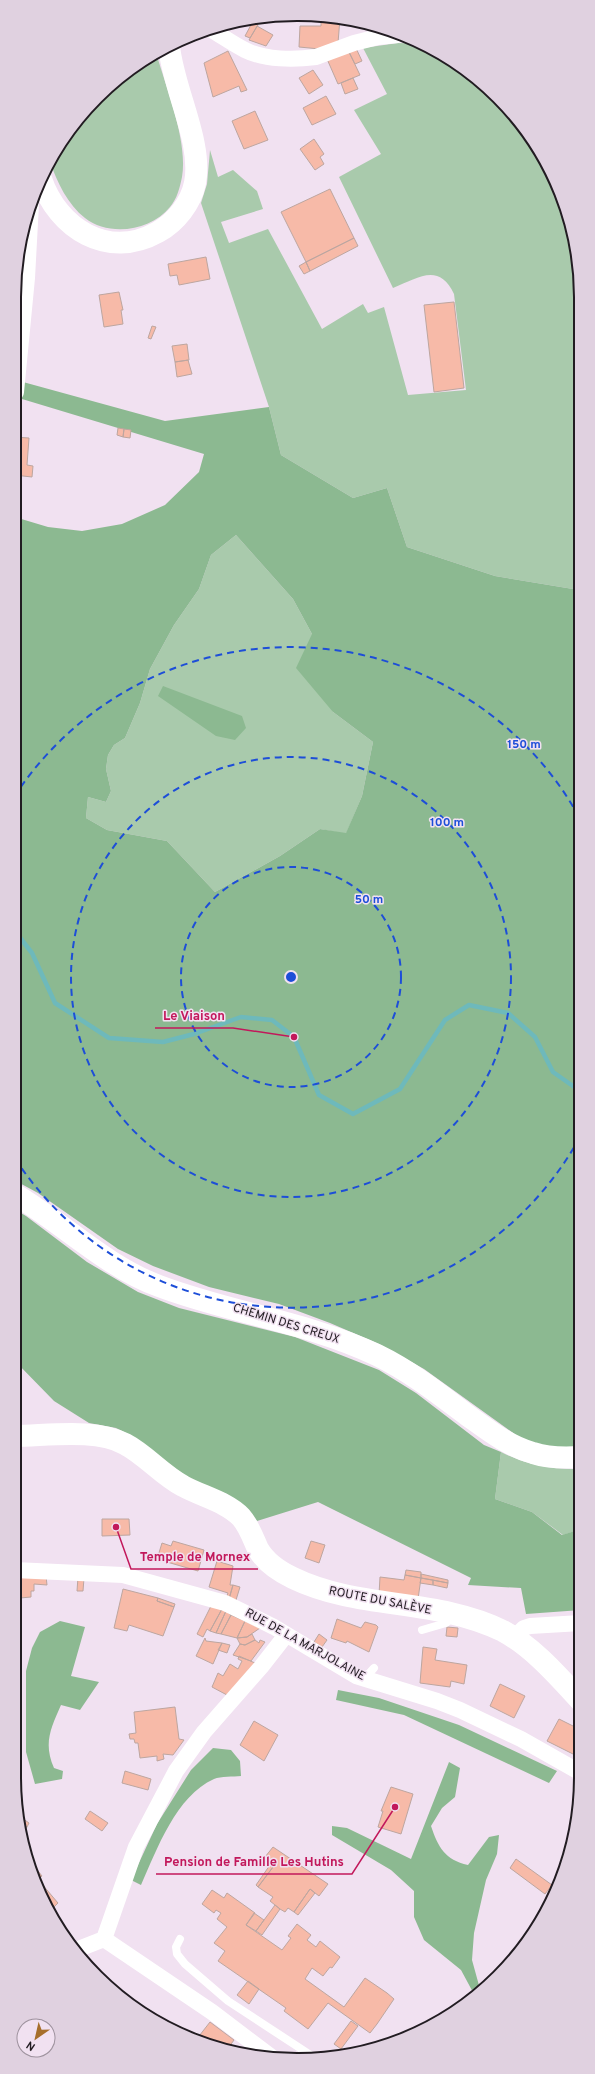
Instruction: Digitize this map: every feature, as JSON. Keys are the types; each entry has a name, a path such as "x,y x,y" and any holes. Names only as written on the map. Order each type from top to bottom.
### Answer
{"street":[{"path":"217,33 251,52 275,57 307,58 316,57 378,37 386,36"},
{"path":"45,186 68,221 83,234 99,240 115,243 131,243 147,238 172,222 190,198 195,183 196,169 194,148 170,52"},
{"path":"21,349 29,229"},
{"name":"CHEMIN DES CREUX","path":"21,1199 112,1262 136,1276 158,1286 310,1329 351,1344 412,1374 498,1437 516,1447 540,1455 574,1457"},
{"name":"ROUTE DU SALÈVE","path":"21,1436 94,1436 116,1440 134,1450 172,1480 234,1511 246,1524 268,1562 291,1578 316,1588 351,1598 455,1615 492,1626 514,1638 532,1652 574,1694"},
{"name":"RUE DE LA MARJOLAINE","path":"21,1570 110,1574 135,1577 225,1603 369,1674 460,1710 521,1739 574,1769"},
{"path":"514,1638 524,1628 530,1626 574,1623"},
{"path":"81,1948 104,1939 136,1846 176,1770 204,1732 261,1667 286,1634"},
{"path":"104,1939 212,2012 264,2051"}],"lane":[{"path":"422,1630 448,1622 455,1615"},
{"path":"180,1939 176,1947 177,1954 185,1964 228,2002 307,2053"}],"green space":[{"path":"406,43 436,58 466,78 493,102 517,129 537,159 553,192 565,226 572,261 573,279 574,589 495,576 407,547 387,488 353,498 281,455 269,407 201,203 207,184 210,150 218,177 233,170 257,191 263,209 221,222 229,243 268,229 322,329 363,304 368,313 384,307 408,395 466,390 454,294 442,278 435,275 419,277 393,288 339,177 381,154 354,110 387,94 363,48"},
{"path":"158,59 176,116 182,148 182,177 176,197 170,207 152,222 141,226 129,229 106,228 85,218 73,207 53,169 58,159 78,129 90,115 129,78"},
{"path":"23,382 165,421 269,407 281,455 353,498 387,488 407,547 495,576 574,589 574,1447 544,1447 523,1440 424,1369 379,1344 330,1323 279,1304 209,1287 153,1266 118,1249 38,1193 21,1184 21,519 48,527 82,531 122,524 165,505 199,472 204,454 22,399","holes":["236,535 293,599 312,634 296,668 333,712 373,742 362,796 346,833 320,829 280,856 215,892 167,841 107,830 86,818 88,797 106,802 111,791 106,769 108,755 114,745 125,738 140,703 150,669 174,625 199,589 211,555"]},
{"path":"236,535 293,599 312,634 333,712 373,742 362,796 346,834 320,829 280,856 215,892 167,841 107,830 86,818 88,797 106,802 111,791 106,769 108,755 114,745 125,738 140,703 150,669 174,625 199,589 211,555"},
{"path":"163,686 242,716 246,728 235,740 216,736 158,696"},
{"path":"21,1213 87,1262 138,1292 179,1308 295,1337 379,1370 416,1393 484,1445 501,1452 495,1499 532,1512 562,1535 574,1531 574,1611 526,1614 521,1588 468,1585 471,1578 318,1502 257,1521 227,1494 192,1481 132,1436 116,1428 89,1423 54,1401 21,1367"},
{"path":"501,1452 511,1457 540,1466 560,1469 574,1469 574,1531 563,1535 532,1512 495,1499"},
{"path":"60,1621 85,1627 71,1676 99,1682 80,1710 61,1705 51,1728 49,1751 54,1768 63,1771 62,1779 35,1784 26,1752 26,1671 32,1648 40,1632"},
{"path":"338,1690 379,1698 459,1725 557,1771 549,1783 404,1715 336,1700"},
{"path":"213,1748 231,1750 240,1761 241,1776 214,1779 201,1787 189,1798 169,1825 141,1885 131,1880 157,1824 191,1770"},
{"path":"449,1762 460,1768 455,1797 442,1808 431,1826 436,1840 444,1852 454,1860 468,1865 489,1837 499,1835 497,1854 486,1880 474,1933 472,1960 479,1985 472,1991 461,1970 424,1940 414,1917 414,1891 391,1870 332,1835 332,1826 347,1828 411,1859"}],"building":[{"path":"321,22 340,24 338,43 320,49 299,47 300,26 321,26"},
{"path":"251,25 258,25 250,38 245,36"},
{"path":"257,26 273,35 266,46 249,40"},
{"path":"355,46 362,61 355,64 348,50"},
{"path":"348,50 360,75 338,84 327,59"},
{"path":"228,51 247,90 241,92 239,86 213,97 204,63"},
{"path":"313,70 323,85 309,94 299,78"},
{"path":"353,78 358,89 345,94 341,83"},
{"path":"326,96 336,114 312,125 303,108"},
{"path":"255,111 268,140 244,149 232,121"},
{"path":"314,139 324,154 320,157 324,164 315,170 300,149"},
{"path":"330,189 354,238 306,262 281,212"},
{"path":"354,238 358,246 310,271 306,262"},
{"path":"206,257 210,279 179,285 177,275 170,276 168,264"},
{"path":"306,262 310,271 304,274 299,266"},
{"path":"119,292 123,310 121,310 123,324 104,327 99,295"},
{"path":"454,302 464,388 434,392 424,305"},
{"path":"152,326 156,327 151,339 148,338"},
{"path":"187,344 189,360 175,362 172,346"},
{"path":"188,360 192,374 177,377 175,362"},
{"path":"118,428 124,429 123,437 117,435"},
{"path":"124,429 131,430 130,438 123,437"},
{"path":"21,437 29,438 27,465 33,466 32,477 21,476"},
{"path":"102,1519 129,1519 130,1535 102,1536"},
{"path":"173,1541 204,1550 198,1571 167,1562 167,1559 158,1556 162,1543 171,1546"},
{"path":"311,1541 325,1545 319,1563 305,1558"},
{"path":"217,1561 233,1566 230,1585 233,1585 229,1599 226,1598 228,1593 209,1587"},
{"path":"406,1570 421,1572 421,1578 405,1575"},
{"path":"421,1574 448,1580 448,1583 421,1578"},
{"path":"405,1575 421,1578 418,1599 379,1595 380,1577 404,1580"},
{"path":"21,1576 46,1576 47,1585 34,1584 34,1591 31,1591 31,1597 21,1598"},
{"path":"78,1577 84,1578 83,1591 77,1591"},
{"path":"421,1578 433,1580 433,1585 420,1583"},
{"path":"433,1580 448,1583 447,1588 433,1585"},
{"path":"233,1585 240,1587 236,1600 229,1599"},
{"path":"123,1589 158,1598 157,1601 174,1607 163,1636 129,1625 127,1631 114,1628"},
{"path":"158,1598 175,1604 174,1607 157,1601"},
{"path":"212,1604 222,1609 210,1631 207,1629 203,1637 197,1634"},
{"path":"222,1609 226,1611 216,1633 210,1631"},
{"path":"226,1611 231,1615 221,1634 216,1633"},
{"path":"231,1615 245,1621 237,1638 221,1634"},
{"path":"337,1619 361,1628 365,1622 378,1627 369,1652 347,1641 346,1643 331,1638"},
{"path":"245,1621 260,1628 247,1637 237,1638"},
{"path":"447,1627 458,1628 457,1637 446,1636"},
{"path":"252,1634 255,1640 245,1645 240,1644 237,1638 247,1637"},
{"path":"319,1634 327,1640 322,1647 314,1642"},
{"path":"205,1638 206,1641 222,1643 213,1664 196,1656"},
{"path":"255,1640 259,1643 260,1640 265,1642 251,1661 233,1655 240,1644 245,1645"},
{"path":"222,1643 230,1645 227,1653 218,1650"},
{"path":"423,1647 437,1649 435,1660 467,1665 464,1684 451,1681 450,1687 420,1683"},
{"path":"239,1656 255,1663 227,1695 212,1687 218,1673 223,1676 230,1664 238,1669 242,1661 238,1659"},
{"path":"500,1684 525,1696 514,1718 490,1706"},
{"path":"175,1707 179,1739 184,1740 173,1755 163,1754 164,1759 157,1761 157,1756 140,1758 138,1743 135,1743 134,1739 130,1739 129,1734 136,1733 134,1712"},
{"path":"559,1719 574,1726 574,1754 547,1741"},
{"path":"254,1721 278,1735 264,1761 240,1745"},
{"path":"125,1771 151,1779 148,1790 122,1783"},
{"path":"391,1787 413,1794 401,1834 378,1827 383,1811 381,1811"},
{"path":"90,1811 108,1823 102,1831 85,1819"},
{"path":"24,1820 29,1823 27,1827 25,1826"},
{"path":"273,1847 328,1884 319,1896 310,1889 294,1912 288,1908 285,1912 280,1909 270,1901 273,1897 258,1887 273,1867 267,1864 269,1860 265,1857"},
{"path":"516,1859 552,1885 545,1894 510,1868"},
{"path":"270,1865 273,1867 258,1887 256,1885"},
{"path":"44,1887 58,1903 54,1907"},
{"path":"310,1889 315,1893 298,1915 294,1912"},
{"path":"212,1890 224,1898 227,1893 255,1913 246,1925 282,1950 291,1938 288,1936 297,1924 311,1935 307,1940 316,1947 320,1941 340,1957 332,1968 330,1967 323,1976 312,1968 305,1979 344,2007 365,1978 394,1999 370,2033 328,2003 308,2029 284,2011 286,2008 218,1961 225,1951 214,1943 227,1927 217,1919 221,1913 216,1910 214,1913 202,1904"},
{"path":"275,1905 280,1909 262,1935 256,1931"},
{"path":"254,1913 264,1920 256,1931 246,1925"},
{"path":"248,1981 259,1989 249,2004 237,1995"},
{"path":"351,2021 358,2026 341,2049 334,2044"},
{"path":"210,2022 234,2040 230,2045 200,2035"}],"waterway":[{"path":"21,939 32,953 55,1003 109,1038 163,1042 194,1034 241,1017 272,1020 294,1037 319,1095 353,1114 400,1089 445,1020 469,1005 508,1013 535,1037 553,1072 574,1087"}],"place":[{"name":"Le Viaison","path":"294,1037"},
{"name":"Temple de Mornex","path":"116,1527"},
{"name":"Pension de Famille Les Hutins","path":"395,1807"}]}
